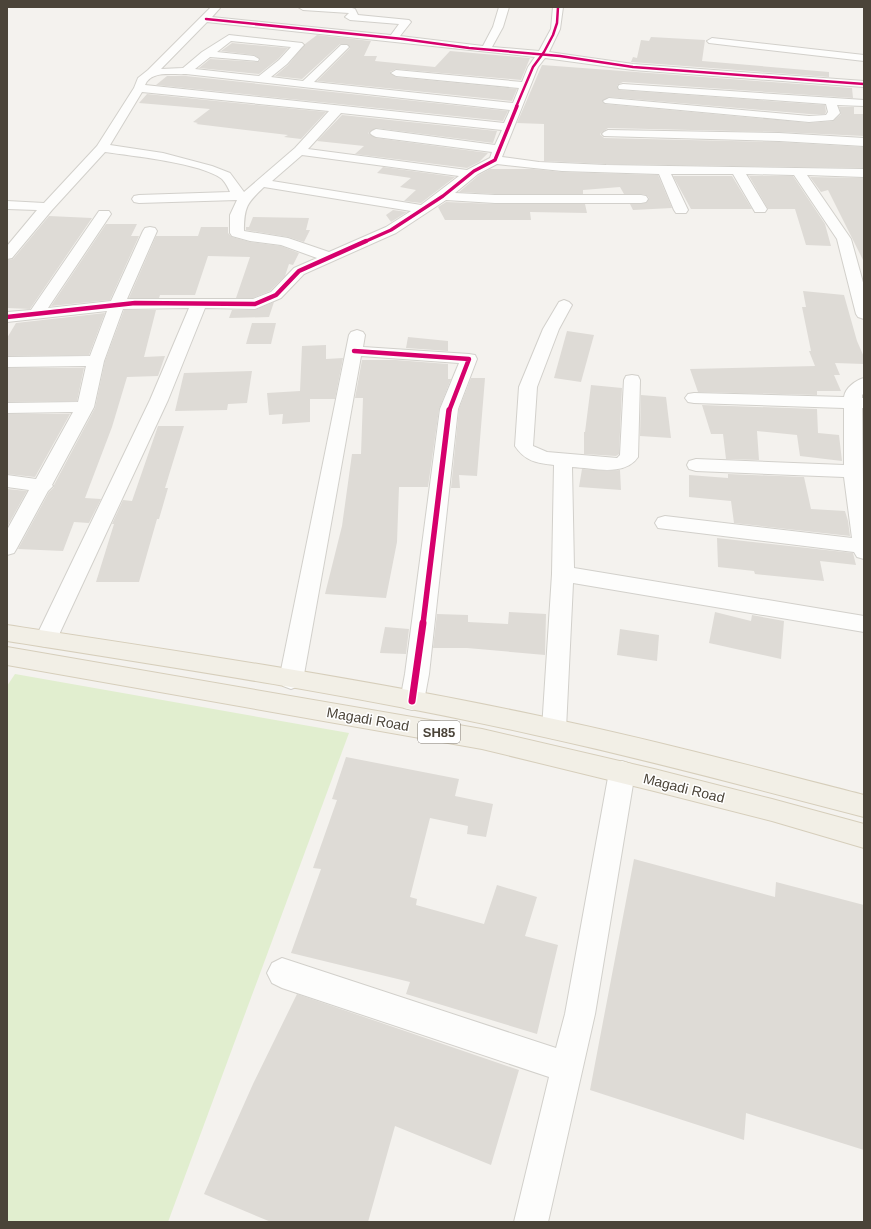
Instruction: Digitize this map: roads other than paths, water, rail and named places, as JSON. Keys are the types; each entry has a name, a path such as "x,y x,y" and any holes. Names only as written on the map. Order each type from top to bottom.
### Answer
{"main road":[{"name":"Magadi Road","path":"7,633 291,680 488,715 659,754 864,806"},
{"name":"Magadi Road","path":"7,656 288,704 474,738 622,772 772,810 864,836"}],"street":[{"path":"7,255 47,207 72,183 102,148 139,88 143,78 152,72 171,51 206,19 216,7"},
{"path":"303,7 336,8 352,12 354,14 334,32"},
{"path":"486,49 498,27 504,7"},
{"path":"7,317 136,303 255,304 276,294 298,270 391,230 443,196 469,174 497,154 533,67 554,33 557,22 558,7"},
{"path":"277,27 294,12"},
{"path":"350,17 408,20 393,38"},
{"path":"206,19 542,54 633,66 864,84"},
{"path":"186,71 206,54 229,38 299,45 283,62 262,79"},
{"path":"712,41 864,58"},
{"path":"305,84 344,47"},
{"path":"206,54 254,59"},
{"path":"152,72 186,71 516,107"},
{"path":"396,73 480,82 526,85"},
{"path":"623,87 864,104"},
{"path":"139,88 508,127"},
{"path":"608,89 610,117 607,140 780,138 864,142"},
{"path":"609,101 809,119 829,118 834,113 831,101"},
{"path":"139,199 208,196 241,197 261,183 299,151 338,109"},
{"path":"376,132 497,154 529,165 597,169 864,173"},
{"path":"102,148 176,160 204,167 224,175 241,197"},
{"path":"299,151 469,174"},
{"path":"597,169 602,157"},
{"path":"663,169 681,210"},
{"path":"737,170 760,209"},
{"path":"798,171 844,239 858,269 863,310"},
{"path":"261,183 422,209"},
{"path":"443,196 495,199 641,199"},
{"path":"241,197 237,215 236,233 250,237 283,241 329,257"},
{"path":"7,205 47,207"},
{"path":"36,314 104,214"},
{"path":"7,548 43,486 85,407 96,361 116,306 150,231"},
{"path":"46,639 159,400 199,303"},
{"path":"564,305 551,329 528,387 524,446 527,451 532,454 563,460 614,464 623,462 629,457 632,380"},
{"path":"291,680 355,343 469,359 449,410 417,674 412,701"},
{"path":"7,362 96,361"},
{"path":"665,523 864,548 857,465 859,403 853,394 864,383"},
{"path":"694,398 859,403"},
{"path":"7,408 85,407"},
{"path":"554,729 563,574 563,460"},
{"path":"696,465 857,465"},
{"path":"7,482 43,486"},
{"path":"563,574 864,624"},
{"path":"530,1222 580,1014 622,772"},
{"path":"282,973 568,1068"}]}
